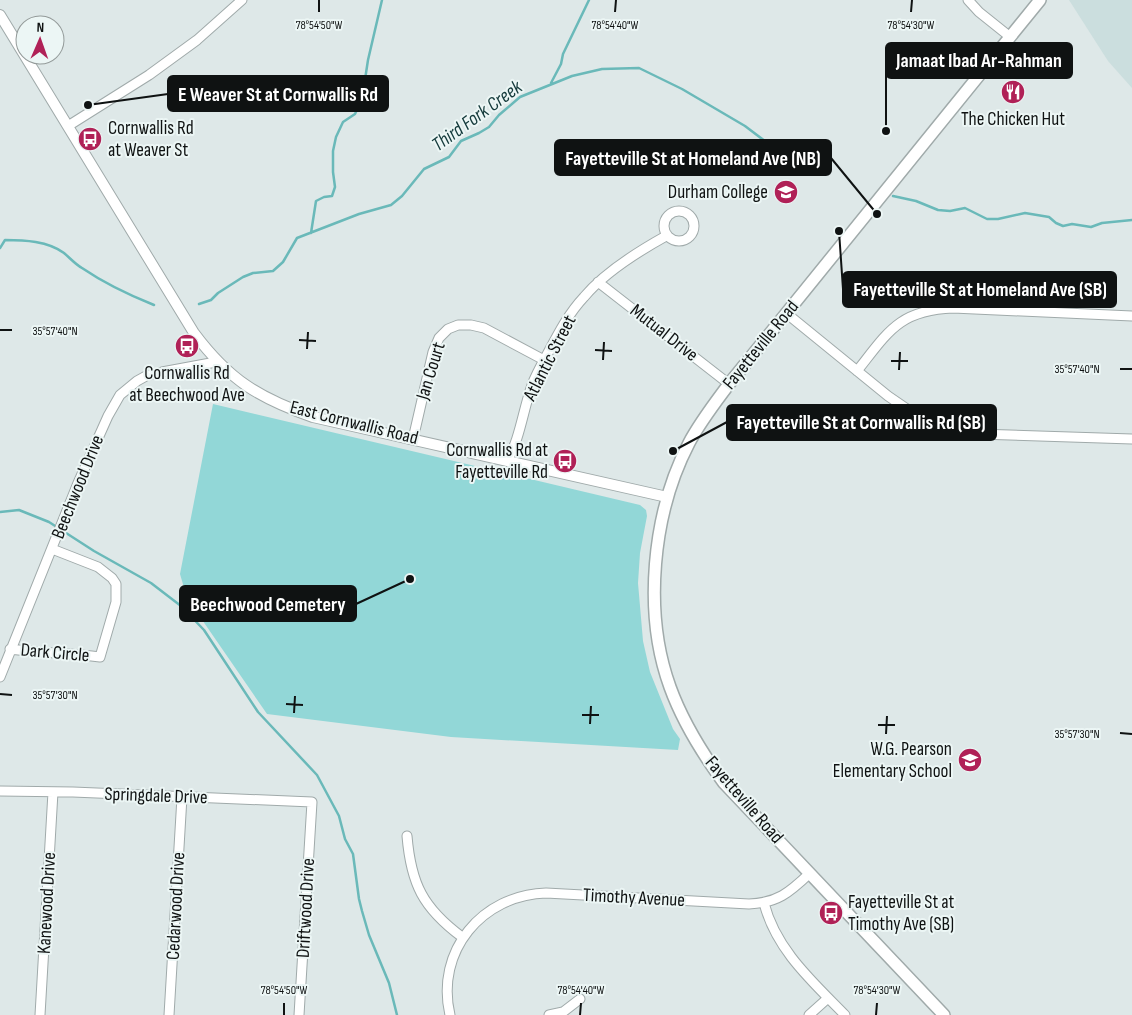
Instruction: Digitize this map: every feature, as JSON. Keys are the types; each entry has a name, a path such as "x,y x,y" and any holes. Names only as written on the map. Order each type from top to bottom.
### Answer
{"main road":[{"name":"Fayetteville Road","path":"944,1015 720,777 689,730 670,687 661,658 655,588 660,534 667,497 673,480 689,442 702,420 786,313 1040,0"}],"street":[{"path":"68,126 148,75 197,40 242,0"},
{"path":"968,0 978,12 1009,36"},
{"name":"East Cornwallis Road","path":"0,14 187,324 216,362 244,385 257,393 300,412 333,422 667,497"},
{"name":"Atlantic Street","path":"507,461 513,452 533,382 560,330 573,310 598,282 666,236"},
{"name":"Mutual Drive","path":"598,282 729,384"},
{"path":"857,371 892,328 904,320 926,311 953,308 1132,316"},
{"path":"786,313 888,396 923,420 940,427 959,432 1003,436 1132,439"},
{"name":"Jan Court","path":"413,439 433,352 439,338 448,330 458,325 484,328 544,360"},
{"name":"Beechwood Drive","path":"0,677 83,471 108,416 120,395 137,380 146,376 216,362"},
{"name":"Dark Circle","path":"10,649 29,652 61,652 100,657 116,602 116,584 112,578 98,567 52,549"},
{"name":"Springdale Drive","path":"0,791 312,802"},
{"name":"Kanewood Drive","path":"40,1015 53,792"},
{"name":"Cedarwood Drive","path":"169,1015 182,797"},
{"name":"Driftwood Drive","path":"299,1015 312,802"},
{"path":"407,836 411,866 420,893 442,922 462,937 448,979 447,995 450,1015"},
{"name":"Timothy Avenue","path":"462,937 476,922 497,906 519,897 536,893 748,904 764,903 785,895 810,873"},
{"path":"764,903 771,924 783,948 845,1015"},
{"path":"809,1015 828,998"},
{"path":"549,1015 563,1012 580,999"}],"shaded area":[{"path":"1069,0 1132,0 1132,88 1108,61"},
{"path":"213,404 640,505 646,510 647,516 640,553 638,583 643,641 650,672 673,729 680,739 678,750 451,737 267,714 187,598 180,574"}],"waterway":[{"path":"311,233 316,201 332,196 335,187 333,151 336,137 343,122 355,114 362,99 368,60 382,0"},
{"path":"551,83 589,0"},
{"name":"Third Fork Creek","path":"199,304 211,300 218,293 243,277 253,273 273,271 283,262 297,238 359,214 391,205 402,196 424,169 449,157 461,141 489,127 499,115 520,97 572,76 602,69 639,68 682,89 745,126 790,160"},
{"name":"Third Fork Creek","path":"893,196 916,201 938,210 950,211 965,208 987,219 998,219 1025,213 1049,217 1063,226 1072,224 1091,227 1102,223 1132,220"},
{"name":"Third Fork Creek","path":"0,248 5,240 28,241 51,246 64,253 77,265 99,279 154,305"},
{"path":"0,512 19,510 49,522 94,551 151,583 181,606 204,630 258,712 317,775 339,816 345,839 353,854 362,911 369,935 389,983 397,1015"}],"place":[{"name":"The Chicken Hut","path":"1013,92"},
{"name":"E Weaver St at Cornwallis Rd","path":"88,105"},
{"name":"Jamaat Ibad Ar-Rahman","path":"886,131"},
{"name":"Cornwallis Rd at Weaver St","path":"90,139"},
{"name":"Durham College","path":"786,192"},
{"name":"Fayetteville St at Homeland Ave (NB)","path":"877,214"},
{"name":"Fayetteville St at Homeland Ave (SB)","path":"839,231"},
{"name":"Cornwallis Rd at Beechwood Ave","path":"187,346"},
{"name":"Fayetteville St at Cornwallis Rd (SB)","path":"673,451"},
{"name":"Cornwallis Rd at Fayetteville Rd","path":"565,461"},
{"name":"Beechwood Cemetery","path":"410,579"},
{"name":"W.G. Pearson Elementary School","path":"970,760"},
{"name":"Fayetteville St at Timothy Ave (SB)","path":"831,913"}]}
